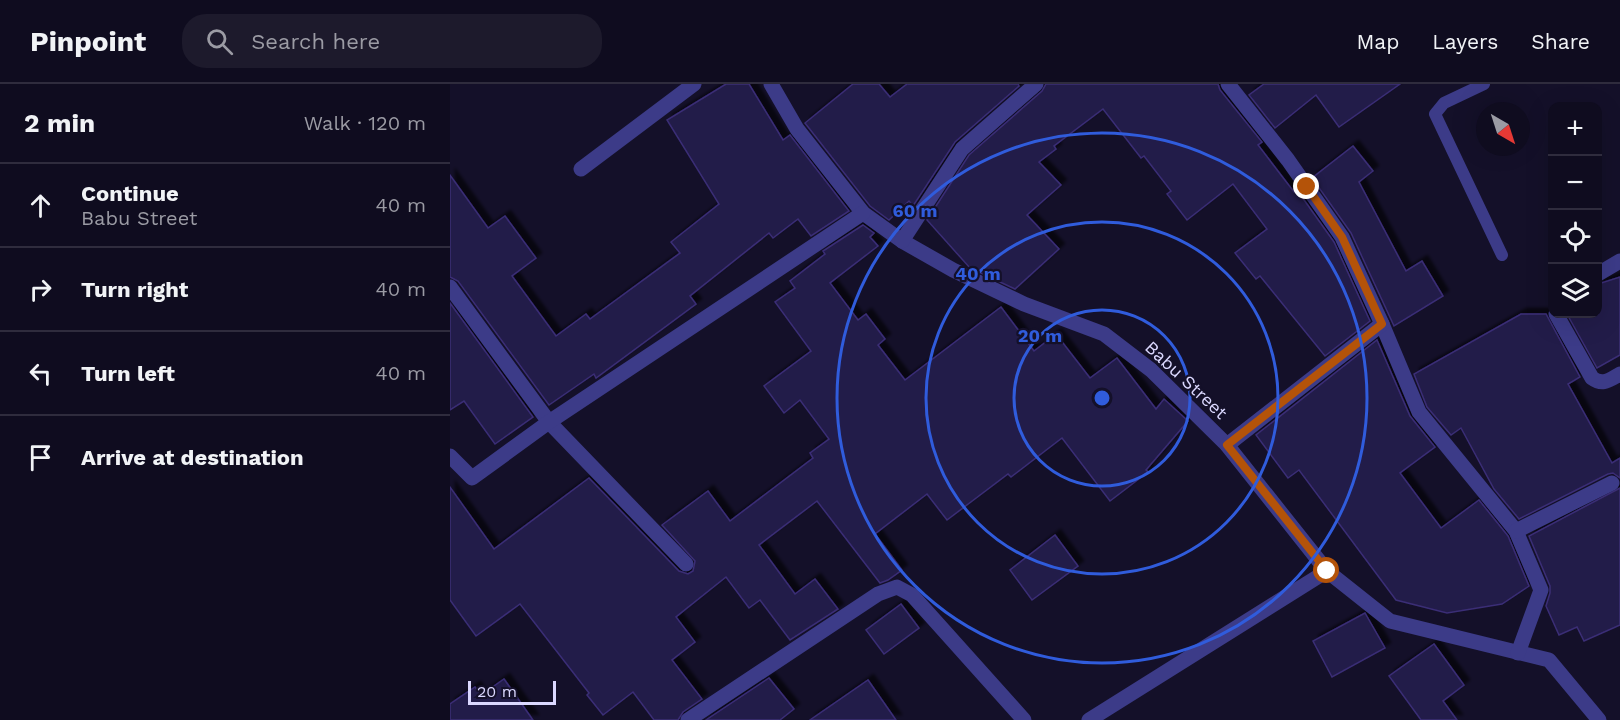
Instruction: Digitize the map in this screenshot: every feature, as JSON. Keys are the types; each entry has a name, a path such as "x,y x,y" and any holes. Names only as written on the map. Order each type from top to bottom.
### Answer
{"street":[{"path":"581,169 694,84"},
{"name":"Babu Street","path":"771,84 797,129 863,213 902,241 952,270 1024,304 1104,334 1151,370 1227,445 1327,571 1390,621 1549,660 1599,720"},
{"path":"902,241 962,149 1036,84"},
{"path":"1228,84 1288,160 1342,237 1419,412 1516,531 1541,590 1518,653"},
{"path":"450,456 472,478 549,423 863,213"},
{"path":"1602,272 1620,261"},
{"path":"450,287 549,423 687,564"},
{"path":"1558,318 1592,378 1599,383 1605,383 1620,374"},
{"path":"1227,445 1382,324"},
{"path":"1516,531 1612,483"},
{"path":"1089,720 1327,571"},
{"path":"688,720 878,594 897,587 912,595 1024,720"}],"lane":[{"path":"1484,84 1444,103 1435,114 1502,255"}],"building":[{"path":"726,84 749,84 783,140 790,135 849,211 811,236 798,219 773,238 769,233 690,296 696,304 596,378 594,374 549,405 458,281 450,277 450,175 488,228 505,216 536,258 512,276 556,336 586,314 590,319 680,253 671,242 719,204 667,120"},
{"path":"853,84 879,84 890,97 907,84 1018,84 1019,86 955,142 913,206 909,201 889,220 870,206 805,123"},
{"path":"1046,84 1218,84 1220,90 1262,142 1258,145 1294,192 1297,190 1334,242 1370,321 1325,356 1260,276 1256,279 1235,253 1267,229 1233,184 1187,220 1167,194 1171,191 1144,156 1141,158 1103,109 1054,146 1056,149 1039,162 1061,185 1027,215 1059,249 1015,289 970,268 927,220 969,155 1042,91"},
{"path":"1264,84 1400,84 1339,127 1316,95 1275,128 1249,95"},
{"path":"1353,146 1373,171 1359,182 1406,271 1422,261 1443,296 1394,326 1351,233 1312,178"},
{"path":"863,225 874,233 870,237 878,246 830,283 858,320 866,314 885,339 878,345 905,380 1001,307 1034,351 1056,334 1090,378 1117,358 1156,409 1164,399 1188,421 1146,470 1148,472 1110,501 1062,438 1011,477 1008,474 947,520 927,494 875,534 902,570 880,583 817,501 759,545 795,594 815,579 838,609 790,640 760,600 749,608 726,577 676,617 695,642 672,660 702,699 683,712 678,720 654,720 633,692 603,715 587,695 589,693 520,604 476,636 450,600 450,487 494,549 589,478 679,571 688,574 693,571 695,561 662,525 708,491 730,521 813,458 810,453 829,439 800,400 784,413 764,386 811,351 775,302 795,288 790,281 825,254 823,251"},
{"path":"1620,277 1620,355 1597,368 1569,318 1602,318 1602,283"},
{"path":"450,303 533,417 495,444 464,401 450,410"},
{"path":"1521,314 1546,314 1580,377 1568,384 1612,463 1620,458 1620,478 1613,473 1608,474 1519,519 1494,489 1461,428 1451,435 1427,407 1414,374"},
{"path":"1377,340 1410,416 1435,447 1400,473 1441,528 1479,500 1508,536 1529,586 1502,604 1447,613 1396,600 1299,470 1288,478 1256,435"},
{"path":"1620,488 1620,625 1584,641 1577,627 1559,635 1546,606 1550,586 1529,536"},
{"path":"1055,535 1078,566 1032,600 1010,570"},
{"path":"901,604 919,628 884,654 866,630"},
{"path":"1365,613 1385,648 1332,677 1313,641"},
{"path":"1434,644 1464,685 1443,701 1457,720 1421,720 1389,676"},
{"path":"769,678 794,709 780,720 706,720"},
{"path":"504,679 533,720 450,720 450,704 475,687 481,695"},
{"path":"868,680 896,720 810,720"}],"route":[{"path":"1307,187 1342,237 1382,324 1227,445 1327,571"}]}
